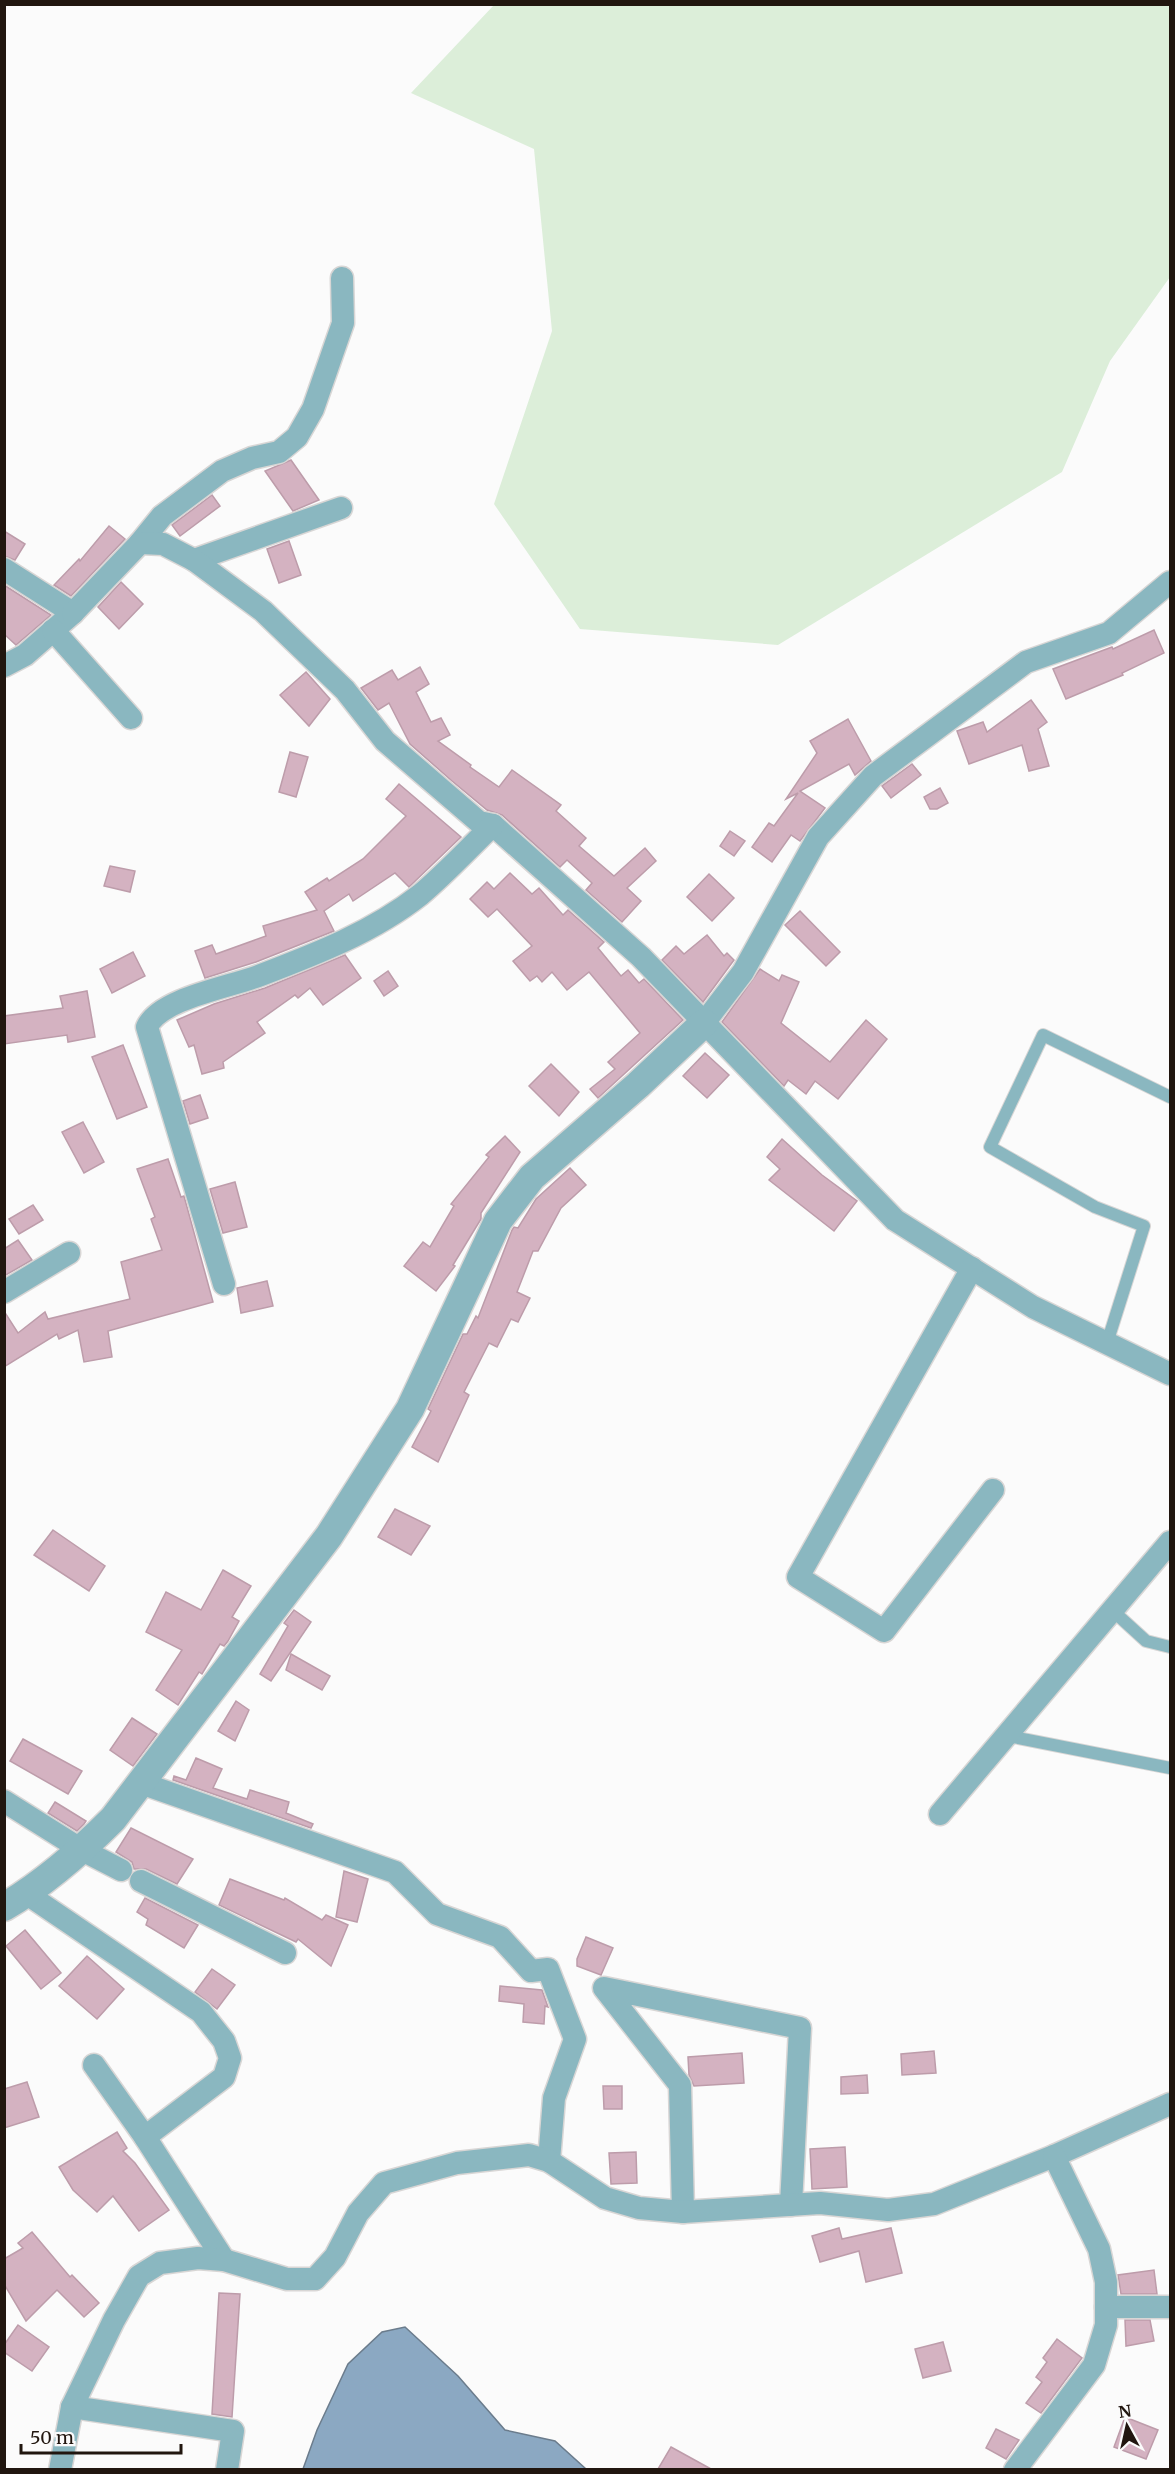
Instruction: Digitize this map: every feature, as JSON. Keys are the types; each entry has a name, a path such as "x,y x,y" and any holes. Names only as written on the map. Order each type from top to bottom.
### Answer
{"street":[{"path":"4,666 25,655 72,613 140,543 162,516 222,471 252,458 279,452 297,437 313,409 343,323 342,279"},
{"path":"194,560 341,508"},
{"path":"140,543 163,544 194,560 263,611 345,690 385,741 479,822 493,825 641,957 895,1220 1033,1307 1170,1374"},
{"path":"4,569 72,613"},
{"path":"145,2137 224,2078 230,2058 224,2041 201,2012 16,1900 82,1850 113,1819 329,1536 410,1409 498,1221 532,1177 639,1085 704,1023 742,972 818,837 873,776 1026,662 1109,633 1170,582"},
{"path":"53,630 131,718"},
{"path":"224,1284 147,1027 152,1016 171,1005 260,976 365,932 419,895 493,825"},
{"path":"4,1292 69,1253"},
{"path":"972,1268 798,1577 884,1631 993,1490"},
{"path":"940,1814 1170,1542"},
{"path":"141,1783 395,1872 437,1914 500,1937 531,1971 548,1969 575,2039 554,2098 549,2161"},
{"path":"4,1801 82,1850 121,1870"},
{"path":"141,1881 285,1953"},
{"path":"683,2212 680,2085 604,1988 800,2028 791,2205"},
{"path":"94,2066 145,2137 224,2260"},
{"path":"60,2469 72,2407 114,2320 139,2276 160,2263 198,2258 224,2260 287,2279 315,2279 335,2257 358,2212 384,2183 457,2163 529,2155 549,2161 605,2198 639,2208 683,2212 820,2203 888,2210 934,2204 1054,2156 1170,2104"},
{"path":"1015,2469 1094,2365 1106,2325 1106,2282 1099,2248 1054,2156"},
{"path":"1106,2307 1170,2307"},
{"path":"72,2407 233,2431 228,2469"}],"lane":[{"path":"1107,1343 1144,1226 1095,1207 990,1147 1043,1035 1170,1097"},
{"path":"1112,1610 1146,1641 1170,1647"},
{"path":"1008,1736 1170,1768"}],"green space":[{"path":"494,5 1170,5 1170,277 1110,361 1062,472 778,645 580,629 494,504 552,331 534,149 411,93"}],"water":[{"path":"405,2327 458,2376 505,2430 555,2441 586,2469 303,2469 317,2430 348,2364 382,2332"}],"building":[{"path":"291,460 319,500 293,511 265,471"},
{"path":"212,495 220,506 180,536 172,525"},
{"path":"109,526 125,539 71,596 54,585 79,559 80,561"},
{"path":"4,531 25,544 15,560 4,556"},
{"path":"289,541 301,575 279,583 267,549"},
{"path":"121,582 143,604 119,629 98,607"},
{"path":"4,585 51,615 16,645 4,634"},
{"path":"1154,630 1164,653 1122,673 1123,675 1066,699 1053,669 1112,647 1113,649"},
{"path":"420,667 429,684 416,692 431,722 441,718 450,735 438,741 499,787 512,770 561,805 556,811 586,838 579,846 614,876 645,848 656,861 627,888 641,901 622,922 586,890 592,883 567,860 560,867 502,815 487,810 452,781 410,744 389,703 378,710 361,688 392,670 398,680"},
{"path":"306,672 330,699 309,726 280,695"},
{"path":"1031,700 1047,722 1038,729 1049,766 1029,771 1022,745 969,764 957,731 983,722 987,732"},
{"path":"848,719 871,761 855,775 849,764 800,791 825,808 800,841 791,835 772,862 752,847 769,823 774,826 798,793 786,799 817,753 810,741"},
{"path":"290,752 308,757 296,797 279,792"},
{"path":"912,764 921,775 891,798 882,786"},
{"path":"399,784 461,837 409,887 395,873 353,901 349,894 324,911 334,931 256,962 205,978 195,951 212,945 216,954 266,936 263,926 317,910 305,892 327,878 329,881 363,859 406,816 386,799"},
{"path":"940,788 948,803 937,809 930,809 924,797"},
{"path":"730,831 745,841 734,856 720,846"},
{"path":"110,866 135,871 130,892 104,886"},
{"path":"510,873 532,894 539,888 563,915 568,910 604,942 598,948 621,976 628,970 639,983 644,979 683,1020 598,1098 590,1089 615,1069 608,1062 640,1033 589,972 567,990 552,972 542,982 537,976 530,981 513,961 532,946 497,909 488,917 470,899 487,882 494,889"},
{"path":"709,874 734,898 712,921 687,897"},
{"path":"800,911 840,952 826,966 785,925"},
{"path":"707,935 724,956 727,953 734,960 703,1002 662,960 676,946 684,954"},
{"path":"133,952 145,976 112,993 100,969"},
{"path":"345,955 361,978 323,1005 310,988 298,998 295,995 257,1022 265,1033 223,1062 224,1068 202,1074 194,1045 189,1047 177,1020 214,1004 265,988"},
{"path":"760,969 779,981 782,975 799,982 781,1023 830,1062 866,1020 887,1039 838,1099 815,1081 806,1094 788,1080 784,1086 722,1022"},
{"path":"388,971 398,986 384,996 374,981"},
{"path":"87,991 95,1037 68,1042 67,1035 4,1044 4,1016 63,1008 60,996"},
{"path":"123,1045 147,1107 117,1119 92,1057"},
{"path":"705,1053 729,1075 707,1098 683,1076"},
{"path":"551,1064 579,1092 559,1116 529,1086"},
{"path":"200,1095 208,1118 190,1124 183,1101"},
{"path":"83,1122 104,1162 84,1173 62,1132"},
{"path":"505,1136 520,1152 481,1213 481,1219 453,1265 455,1266 436,1291 404,1266 423,1242 430,1247 454,1206 451,1204 489,1157 486,1155"},
{"path":"782,1139 822,1175 857,1201 834,1231 769,1180 780,1169 767,1157"},
{"path":"168,1159 181,1197 184,1196 213,1302 108,1331 112,1357 84,1362 78,1330 59,1339 57,1334 4,1367 4,1311 18,1333 45,1312 48,1319 130,1299 121,1262 162,1250 151,1219 155,1217 137,1169"},
{"path":"570,1168 586,1185 561,1208 538,1251 533,1251 517,1292 530,1298 518,1322 511,1319 497,1347 489,1343 464,1392 469,1395 438,1462 412,1447 431,1411 428,1409 463,1334 467,1334 476,1316 478,1318 512,1230 514,1227 518,1228 536,1199"},
{"path":"235,1182 247,1227 223,1233 210,1189"},
{"path":"33,1205 43,1220 19,1234 9,1219"},
{"path":"18,1240 32,1260 4,1276 4,1249"},
{"path":"267,1281 273,1306 241,1313 237,1288"},
{"path":"395,1509 430,1526 411,1555 378,1537"},
{"path":"53,1530 105,1566 89,1591 34,1555"},
{"path":"223,1570 251,1586 232,1617 239,1621 228,1641 224,1646 220,1644 202,1674 199,1672 178,1705 156,1690 182,1650 146,1632 166,1592 201,1610"},
{"path":"294,1610 311,1622 271,1681 260,1674 288,1626 284,1623"},
{"path":"291,1654 330,1676 322,1690 286,1670"},
{"path":"236,1701 249,1710 235,1741 218,1731"},
{"path":"132,1718 157,1734 133,1766 110,1750"},
{"path":"23,1739 82,1771 68,1794 10,1761"},
{"path":"196,1758 222,1769 213,1788 247,1799 250,1790 289,1802 286,1813 313,1824 311,1828 173,1780 174,1776 186,1780"},
{"path":"55,1802 86,1821 77,1831 48,1813"},
{"path":"131,1828 193,1859 177,1884 146,1869 134,1869 132,1862 116,1852"},
{"path":"344,1871 368,1879 357,1922 336,1917"},
{"path":"230,1879 284,1900 285,1898 322,1920 326,1915 348,1925 331,1966 298,1939 296,1942 219,1905"},
{"path":"145,1898 198,1925 184,1948 146,1925 148,1919 137,1912"},
{"path":"25,1930 61,1973 41,1989 6,1946"},
{"path":"586,1937 613,1948 601,1975 577,1966 577,1959"},
{"path":"87,1956 124,1989 97,2019 59,1986"},
{"path":"212,1969 235,1985 217,2009 195,1992"},
{"path":"500,1986 542,1990 548,2007 545,2006 544,2024 523,2022 524,2004 499,2001"},
{"path":"934,2051 936,2073 902,2075 901,2054"},
{"path":"742,2053 744,2083 694,2086 689,2075 688,2057"},
{"path":"867,2075 868,2093 841,2094 841,2077"},
{"path":"27,2082 39,2117 4,2128 4,2089"},
{"path":"603,2086 622,2086 622,2109 604,2109"},
{"path":"117,2132 127,2148 123,2151 135,2163 169,2210 139,2231 113,2196 97,2212 73,2190 59,2167"},
{"path":"845,2147 847,2187 812,2189 810,2149"},
{"path":"636,2152 637,2183 611,2184 609,2153"},
{"path":"839,2228 842,2239 891,2228 902,2273 866,2282 859,2251 820,2262 812,2236"},
{"path":"32,2232 70,2277 72,2275 99,2303 84,2317 57,2290 26,2321 4,2284 4,2259 23,2248 18,2243"},
{"path":"1154,2270 1157,2294 1121,2294 1118,2275"},
{"path":"219,2293 240,2294 232,2417 212,2414"},
{"path":"1125,2320 1150,2320 1154,2341 1126,2346"},
{"path":"18,2325 49,2347 32,2371 4,2352 4,2345"},
{"path":"1057,2339 1082,2358 1041,2413 1026,2403 1042,2382 1036,2377 1047,2362 1043,2358"},
{"path":"943,2342 951,2371 923,2378 915,2349"},
{"path":"1125,2417 1158,2430 1146,2459 1114,2447"},
{"path":"996,2429 1019,2440 1006,2459 986,2448"},
{"path":"671,2447 711,2469 658,2469"}]}
